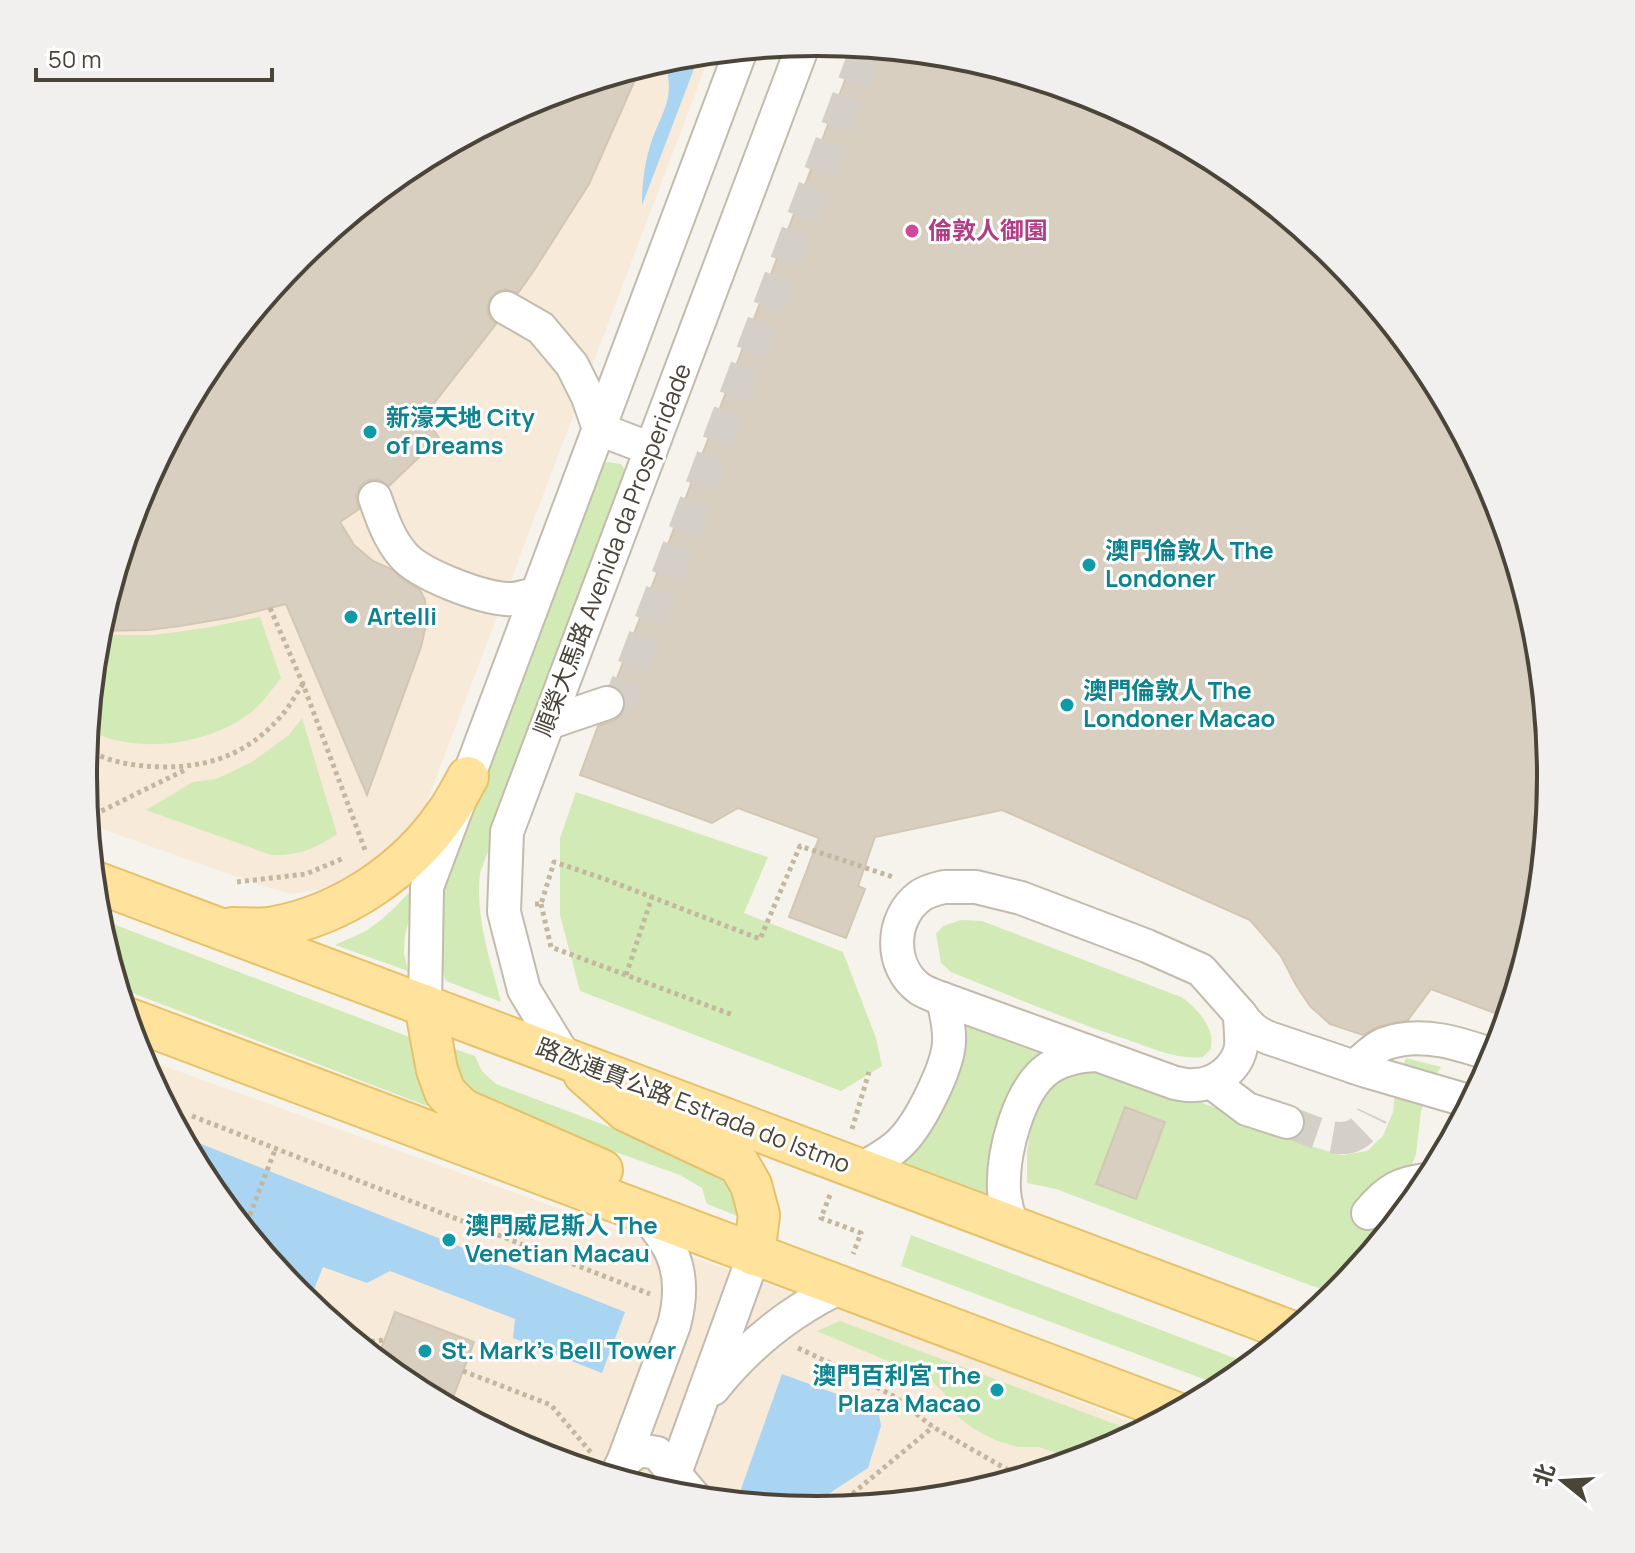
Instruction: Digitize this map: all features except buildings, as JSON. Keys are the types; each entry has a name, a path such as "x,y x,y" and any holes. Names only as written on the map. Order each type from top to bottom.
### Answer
{"main road":[{"path":"220,929 273,928 314,917 352,899 389,876 420,847 447,814 468,777"},
{"name":"路氹連貫公路 Estrada do Istmo","path":"106,886 1281,1328"},
{"path":"425,1005 437,1070 445,1092 462,1109 601,1169 644,1213"},
{"path":"141,1023 1164,1408"},
{"path":"566,1059 626,1111 739,1164 751,1185 759,1215 754,1255"}],"street":[{"name":"順榮大馬路 Avenida da Prosperidade","path":"566,1059 524,990 504,912 507,832 799,57"},
{"path":"425,1005 427,887 737,61"},
{"path":"708,137 719,63"},
{"path":"506,308 541,328 572,365 599,429 651,449"},
{"path":"375,498 386,528 405,557 417,568 485,595 508,600 537,593"},
{"path":"485,595 504,606 523,631"},
{"path":"548,723 607,703"},
{"path":"1240,1014 1241,1046 1236,1061 1228,1071 1211,1082 1195,1085 1175,1083 920,989 904,974 898,955 897,932 904,913 922,895 933,890 976,887 1021,898 1201,970 1258,1034 1462,1099"},
{"path":"861,1169 902,1142 933,1093 949,1043 943,999"},
{"path":"1349,1065 1382,1044 1414,1038 1452,1042 1483,1052"},
{"path":"1013,1226 1007,1213 1005,1167 1009,1139 1028,1090 1048,1069 1072,1057 1096,1055"},
{"path":"1211,1082 1247,1109 1287,1122"},
{"path":"1368,1213 1382,1196 1397,1187 1412,1183"},
{"path":"614,1467 674,1325 679,1305 678,1273 668,1246 644,1213"},
{"path":"672,1482 754,1255"},
{"path":"699,1407 746,1352 764,1336 810,1302 841,1287"},
{"path":"688,1439 687,1460 693,1486"},
{"path":"615,1467 639,1450 648,1450 657,1453 670,1481"}],"path":[{"path":"270,608 303,684 365,850"},
{"path":"99,812 190,767 235,753 262,735 283,714 303,684"},
{"path":"98,756 138,766 190,767"},
{"path":"733,1015 551,947 541,904 554,862 760,939 800,846 933,890"},
{"path":"237,882 306,874 350,856"},
{"path":"626,975 652,897"},
{"path":"505,904 541,904"},
{"path":"192,1116 679,1305"},
{"path":"249,1218 275,1150"},
{"path":"764,1336 803,1350 895,1397 933,1427 1009,1471"},
{"path":"371,1341 385,1340"},
{"path":"463,1371 551,1405 610,1466"},
{"path":"850,1496 933,1427"}],"shaded area":[{"name":"新濠天地 City of Dreams","path":"706,65 425,807 401,836 363,871 323,889 291,894 99,828 97,776 103,682 122,590 135,545 171,458 214,383 276,301 308,267 342,235 417,177 499,130 542,111 631,81"},
{"name":"澳門威尼斯人 The Venetian Macau","path":"157,1064 956,1352 1135,1424 1049,1459 1004,1472 912,1491 865,1495 818,1497 723,1491 677,1483 586,1459 499,1423 457,1400 417,1376 342,1318 276,1252 218,1177 171,1095"}],"green space":[{"path":"607,462 621,464 625,478 480,873 482,922 501,1002 446,981 438,958 443,883 601,467"},
{"path":"260,617 281,678 260,704 226,728 188,740 129,743 99,734 111,635 154,635"},
{"path":"302,718 337,834 329,839 298,853 271,855 146,810 193,782 216,779 252,762 289,735"},
{"path":"576,792 768,857 744,913 843,952 876,1038 882,1066 841,1091 580,991 560,915 560,838"},
{"path":"418,883 405,935 404,953 408,971 335,945 377,923"},
{"path":"961,920 982,921 1181,997 1195,1008 1207,1024 1211,1049 1203,1057 1167,1053 1063,1017 951,972 941,963 936,934 943,926"},
{"path":"113,924 428,1044 434,1103 427,1106 130,992"},
{"path":"955,1011 1062,1051 1036,1065 997,1210 885,1166"},
{"path":"449,1047 475,1056 482,1071 496,1084 707,1164 734,1182 745,1219 707,1204 702,1188 680,1175 478,1103 459,1083"},
{"path":"1406,1058 1441,1067 1421,1111 1416,1154 1396,1205 1359,1252 1324,1289 1056,1189 1027,1183 1027,1152 1033,1117 1043,1091 1080,1066 1164,1089 1310,1146 1342,1155 1367,1151 1383,1136 1393,1112 1396,1083"},
{"path":"911,1235 1240,1360 1209,1381 901,1266"},
{"path":"840,1321 1125,1428 1061,1454 1039,1447 1018,1447 995,1440 957,1416 945,1394 930,1379 817,1331"}],"water":[{"path":"695,67 642,205 648,154 665,108 667,72"},
{"path":"197,1142 625,1312 602,1373 513,1338 515,1319 390,1271 367,1283 323,1267 313,1291 246,1215"},
{"path":"782,1374 878,1409 881,1426 868,1468 824,1497 740,1492"}],"tunnel":[{"path":"607,703 622,696 863,58"},
{"path":"1287,1122 1323,1135 1345,1138 1355,1135 1372,1115"}],"place":[{"name":"倫敦人御園","path":"912,231"},
{"name":"新濠天地 City of Dreams","path":"370,432"},
{"name":"澳門倫敦人 The Londoner","path":"1089,565"},
{"name":"Artelli","path":"351,617"},
{"name":"澳門倫敦人 The Londoner Macao","path":"1067,705"},
{"name":"澳門威尼斯人 The Venetian Macau","path":"449,1240"},
{"name":"St. Mark's Bell Tower","path":"425,1351"},
{"name":"澳門百利宮 The Plaza Macao","path":"997,1390"}]}
